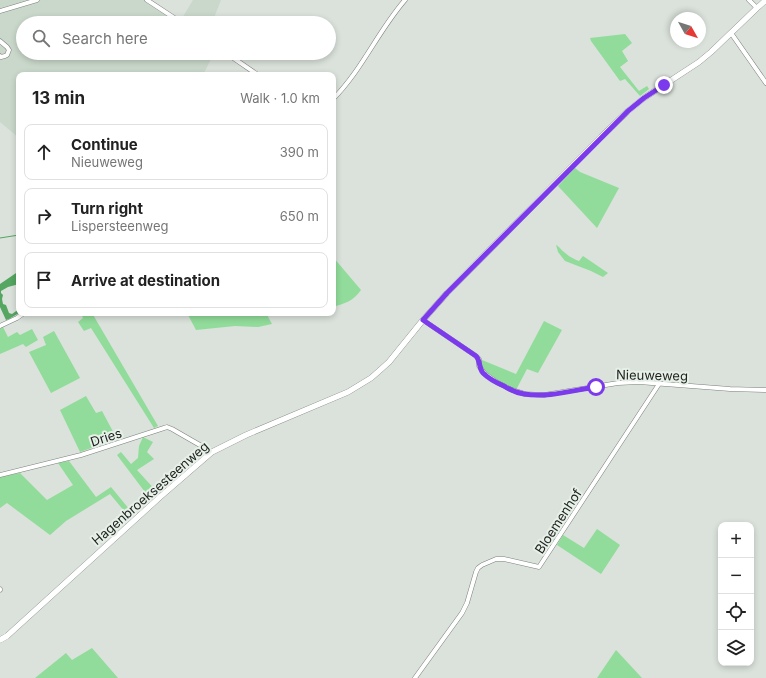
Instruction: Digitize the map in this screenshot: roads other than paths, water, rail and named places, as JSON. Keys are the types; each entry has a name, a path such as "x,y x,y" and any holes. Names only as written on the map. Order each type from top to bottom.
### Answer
{"street":[{"path":"0,10 37,0"},
{"path":"148,0 172,16"},
{"path":"336,96 351,78 375,40 405,0"},
{"path":"749,0 757,8"},
{"name":"Hagenbroeksesteenweg","path":"0,640 7,636 154,502 212,452 246,435 348,392 371,378 389,362 447,293 628,111 644,98 686,72 699,62 766,0"},
{"path":"731,33 766,83"},
{"path":"0,41 9,50 5,56 0,56"},
{"path":"236,60 254,72"},
{"path":"0,326 20,316"},
{"name":"Nieuweweg","path":"423,320 476,356 479,359 479,366 485,374 498,383 512,390 525,394 544,395 618,383 639,382 730,389 766,390"},
{"name":"Bloemenhof","path":"415,678 462,612 467,603 474,576 478,568 496,559 504,559 539,567 659,384"},
{"name":"Dries","path":"0,475 81,455 167,427 212,452"}],"waterway":[{"path":"0,238 16,235"}]}
